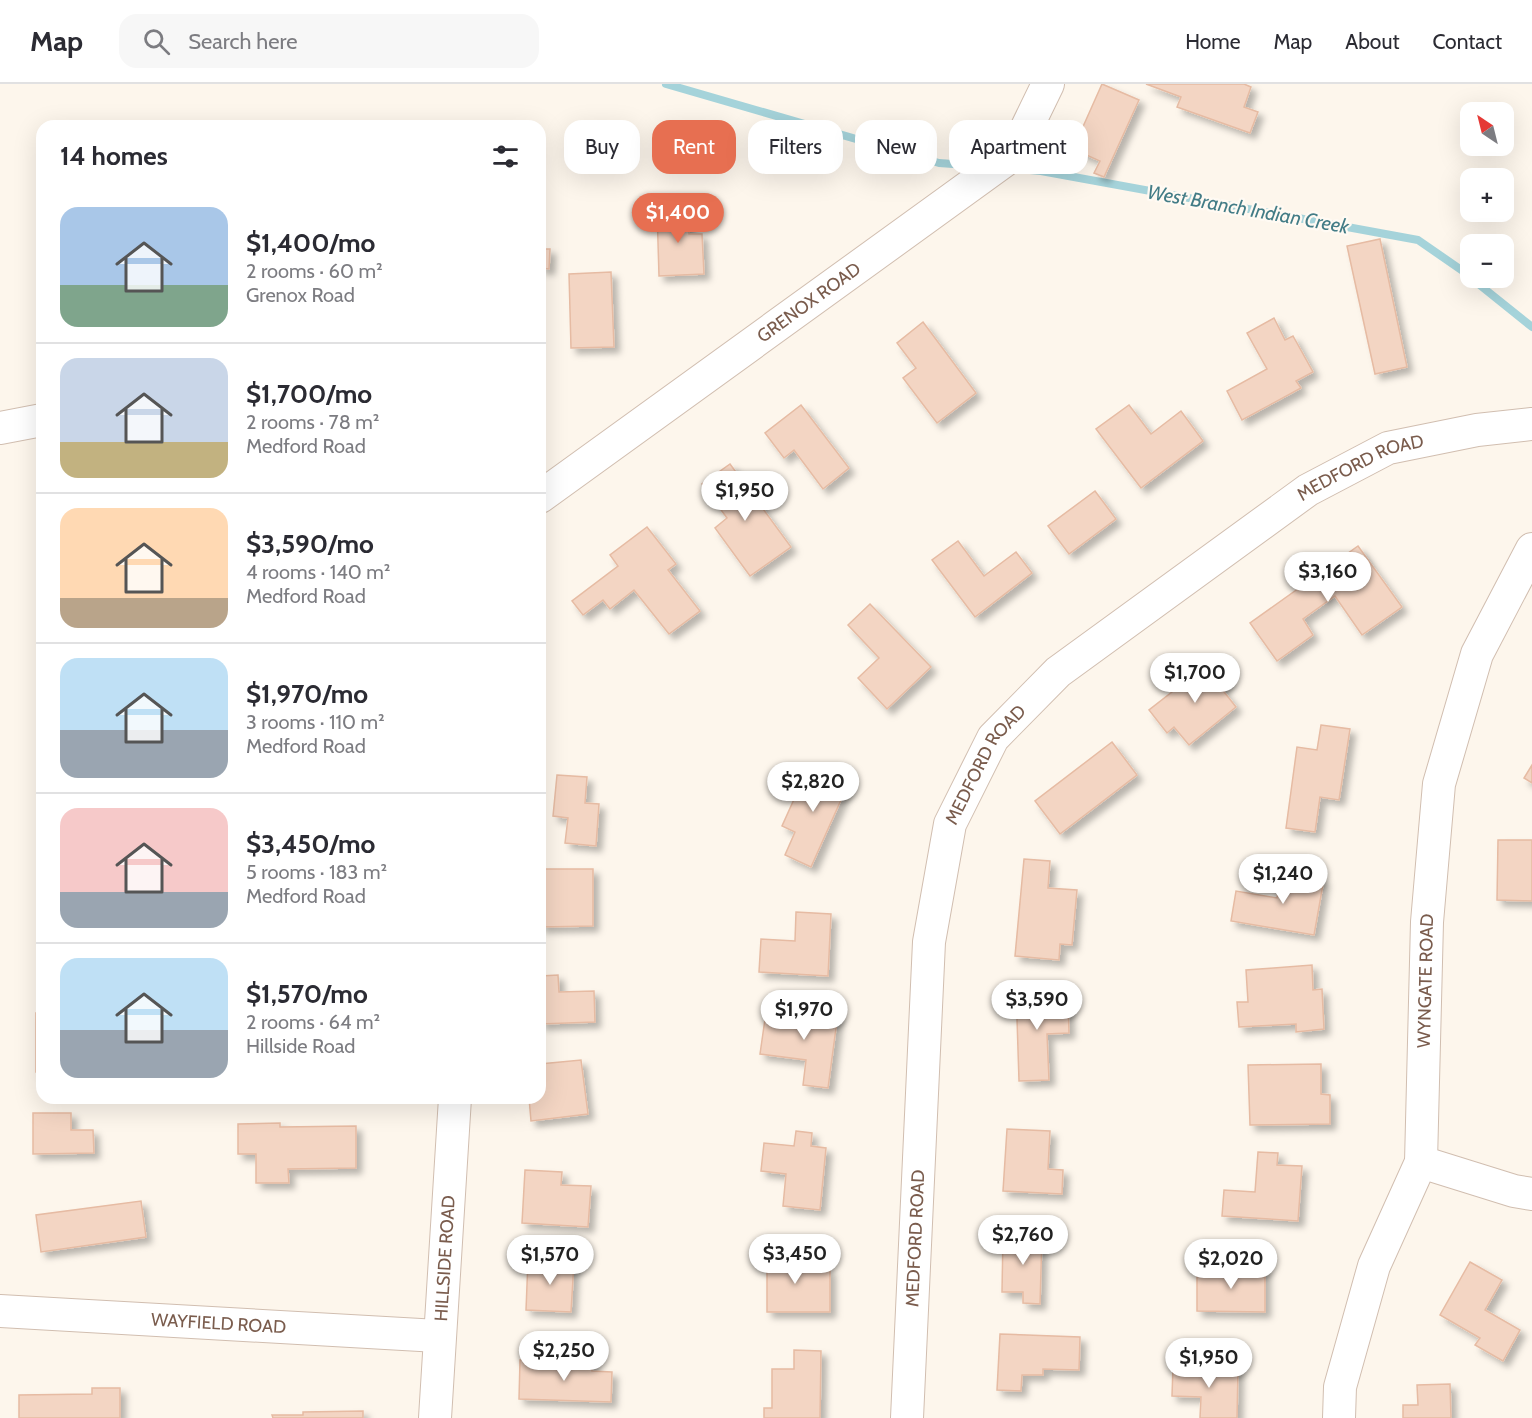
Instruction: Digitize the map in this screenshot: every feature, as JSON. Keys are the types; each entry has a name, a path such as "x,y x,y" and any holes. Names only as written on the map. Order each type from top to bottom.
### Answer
{"street":[{"name":"GRENOX ROAD","path":"546,493 980,181 1014,154 1048,84"},
{"path":"0,428 36,421"},
{"name":"MEDFORD ROAD","path":"907,1418 929,942 950,824 993,738 1058,672 1308,490 1388,448 1477,430 1532,424"},
{"name":"WYNGATE ROAD","path":"1339,1418 1340,1387 1374,1266 1421,1162 1427,922 1439,784 1477,654 1532,549"},
{"name":"HILLSIDE ROAD","path":"435,1418 438,1336 455,1104"},
{"path":"1421,1162 1514,1191 1532,1194"},
{"name":"WAYFIELD ROAD","path":"0,1311 438,1336"}],"building":[{"path":"1102,84 1139,100 1104,177 1094,173 1100,161 1088,156 1088,120 1086,120"},
{"path":"1146,84 1244,84 1251,87 1244,107 1258,112 1250,133 1177,107 1181,97"},
{"path":"688,208 689,234 702,234 704,274 659,276 657,209"},
{"path":"1380,239 1407,367 1375,374 1347,246"},
{"path":"546,249 550,249 549,269 546,269"},
{"path":"611,272 614,347 571,348 569,274"},
{"path":"1274,318 1285,340 1293,336 1313,372 1296,381 1301,388 1242,420 1227,391 1267,369 1247,333"},
{"path":"923,322 976,393 937,423 903,378 916,368 897,343"},
{"path":"801,405 849,468 823,489 794,450 784,458 765,433"},
{"path":"1129,405 1151,434 1181,411 1203,441 1141,488 1096,429"},
{"path":"730,464 791,547 750,576 715,528 727,518 702,484"},
{"path":"1095,491 1116,519 1069,554 1048,526"},
{"path":"647,527 676,564 668,570 700,611 669,634 634,590 610,609 603,600 583,615 572,601 618,566 610,555"},
{"path":"958,541 984,576 1016,552 1032,573 975,617 932,560"},
{"path":"1358,546 1402,607 1362,635 1335,596 1303,619 1313,635 1277,661 1250,623"},
{"path":"870,604 931,667 887,709 858,678 879,658 848,625"},
{"path":"1213,660 1229,681 1221,688 1236,707 1189,745 1174,727 1167,733 1149,710"},
{"path":"1321,725 1350,729 1339,800 1320,797 1315,832 1286,828 1297,747 1317,750"},
{"path":"1112,742 1137,775 1060,834 1035,801"},
{"path":"810,764 849,782 811,867 785,855 795,832 782,826"},
{"path":"1532,765 1532,783 1524,778"},
{"path":"557,775 587,777 585,803 599,804 596,846 565,843 568,818 553,816"},
{"path":"1498,840 1532,840 1532,901 1497,900"},
{"path":"1024,859 1050,861 1048,888 1077,890 1072,945 1060,944 1059,960 1015,956"},
{"path":"546,869 593,869 593,926 546,927"},
{"path":"1281,872 1324,879 1314,935 1231,921 1236,891 1277,898"},
{"path":"796,912 831,914 828,976 759,972 761,939 795,941"},
{"path":"1312,965 1313,990 1322,989 1324,1029 1296,1032 1296,1024 1239,1027 1237,1002 1248,1002 1246,970"},
{"path":"558,975 559,992 594,991 595,1022 546,1024 546,976"},
{"path":"1045,987 1046,1003 1068,1002 1069,1033 1047,1034 1049,1080 1019,1081 1016,988"},
{"path":"786,1006 838,1013 828,1088 803,1085 806,1060 760,1054 765,1019 784,1021"},
{"path":"581,1060 588,1114 531,1121 530,1104 546,1104 546,1063"},
{"path":"1321,1064 1321,1094 1330,1095 1330,1124 1250,1125 1248,1065"},
{"path":"33,1113 71,1113 71,1130 93,1130 94,1153 33,1154"},
{"path":"280,1123 280,1127 356,1126 356,1168 288,1169 289,1183 256,1183 256,1154 238,1154 238,1124"},
{"path":"1007,1129 1050,1131 1048,1169 1063,1170 1062,1194 1003,1191"},
{"path":"796,1131 812,1133 811,1146 826,1148 820,1210 783,1206 786,1174 761,1171 764,1143 794,1146"},
{"path":"1258,1152 1278,1153 1277,1165 1302,1166 1298,1221 1222,1216 1224,1190 1255,1192"},
{"path":"525,1170 562,1172 561,1185 591,1186 588,1227 522,1223"},
{"path":"141,1201 146,1237 41,1252 36,1215"},
{"path":"1003,1235 1042,1236 1040,1304 1023,1303 1023,1292 1002,1292"},
{"path":"767,1245 791,1245 791,1269 830,1269 830,1312 767,1312"},
{"path":"528,1260 574,1262 571,1312 526,1310"},
{"path":"1470,1262 1502,1280 1485,1310 1520,1330 1503,1361 1475,1345 1480,1338 1440,1315"},
{"path":"1197,1268 1265,1268 1265,1312 1197,1311"},
{"path":"1000,1334 1080,1337 1079,1370 1043,1369 1043,1375 1022,1375 1021,1391 997,1390"},
{"path":"794,1350 821,1351 820,1418 764,1418 764,1408 772,1408 772,1369 794,1369"},
{"path":"520,1360 592,1362 592,1371 612,1372 611,1402 519,1399"},
{"path":"1173,1367 1238,1368 1237,1418 1200,1418 1201,1397 1172,1396"},
{"path":"1450,1384 1451,1418 1403,1418 1403,1405 1418,1405 1417,1385"},
{"path":"92,1388 120,1388 120,1418 19,1418 19,1395 92,1394"},
{"path":"363,1411 363,1418 273,1418 272,1415 303,1415 303,1412"}],"waterway":[{"name":"West Branch Indian Creek","path":"666,84 939,163 949,164"},
{"name":"West Branch Indian Creek","path":"1057,174 1418,240 1460,269"},
{"name":"West Branch Indian Creek","path":"1483,288 1532,327"}]}
